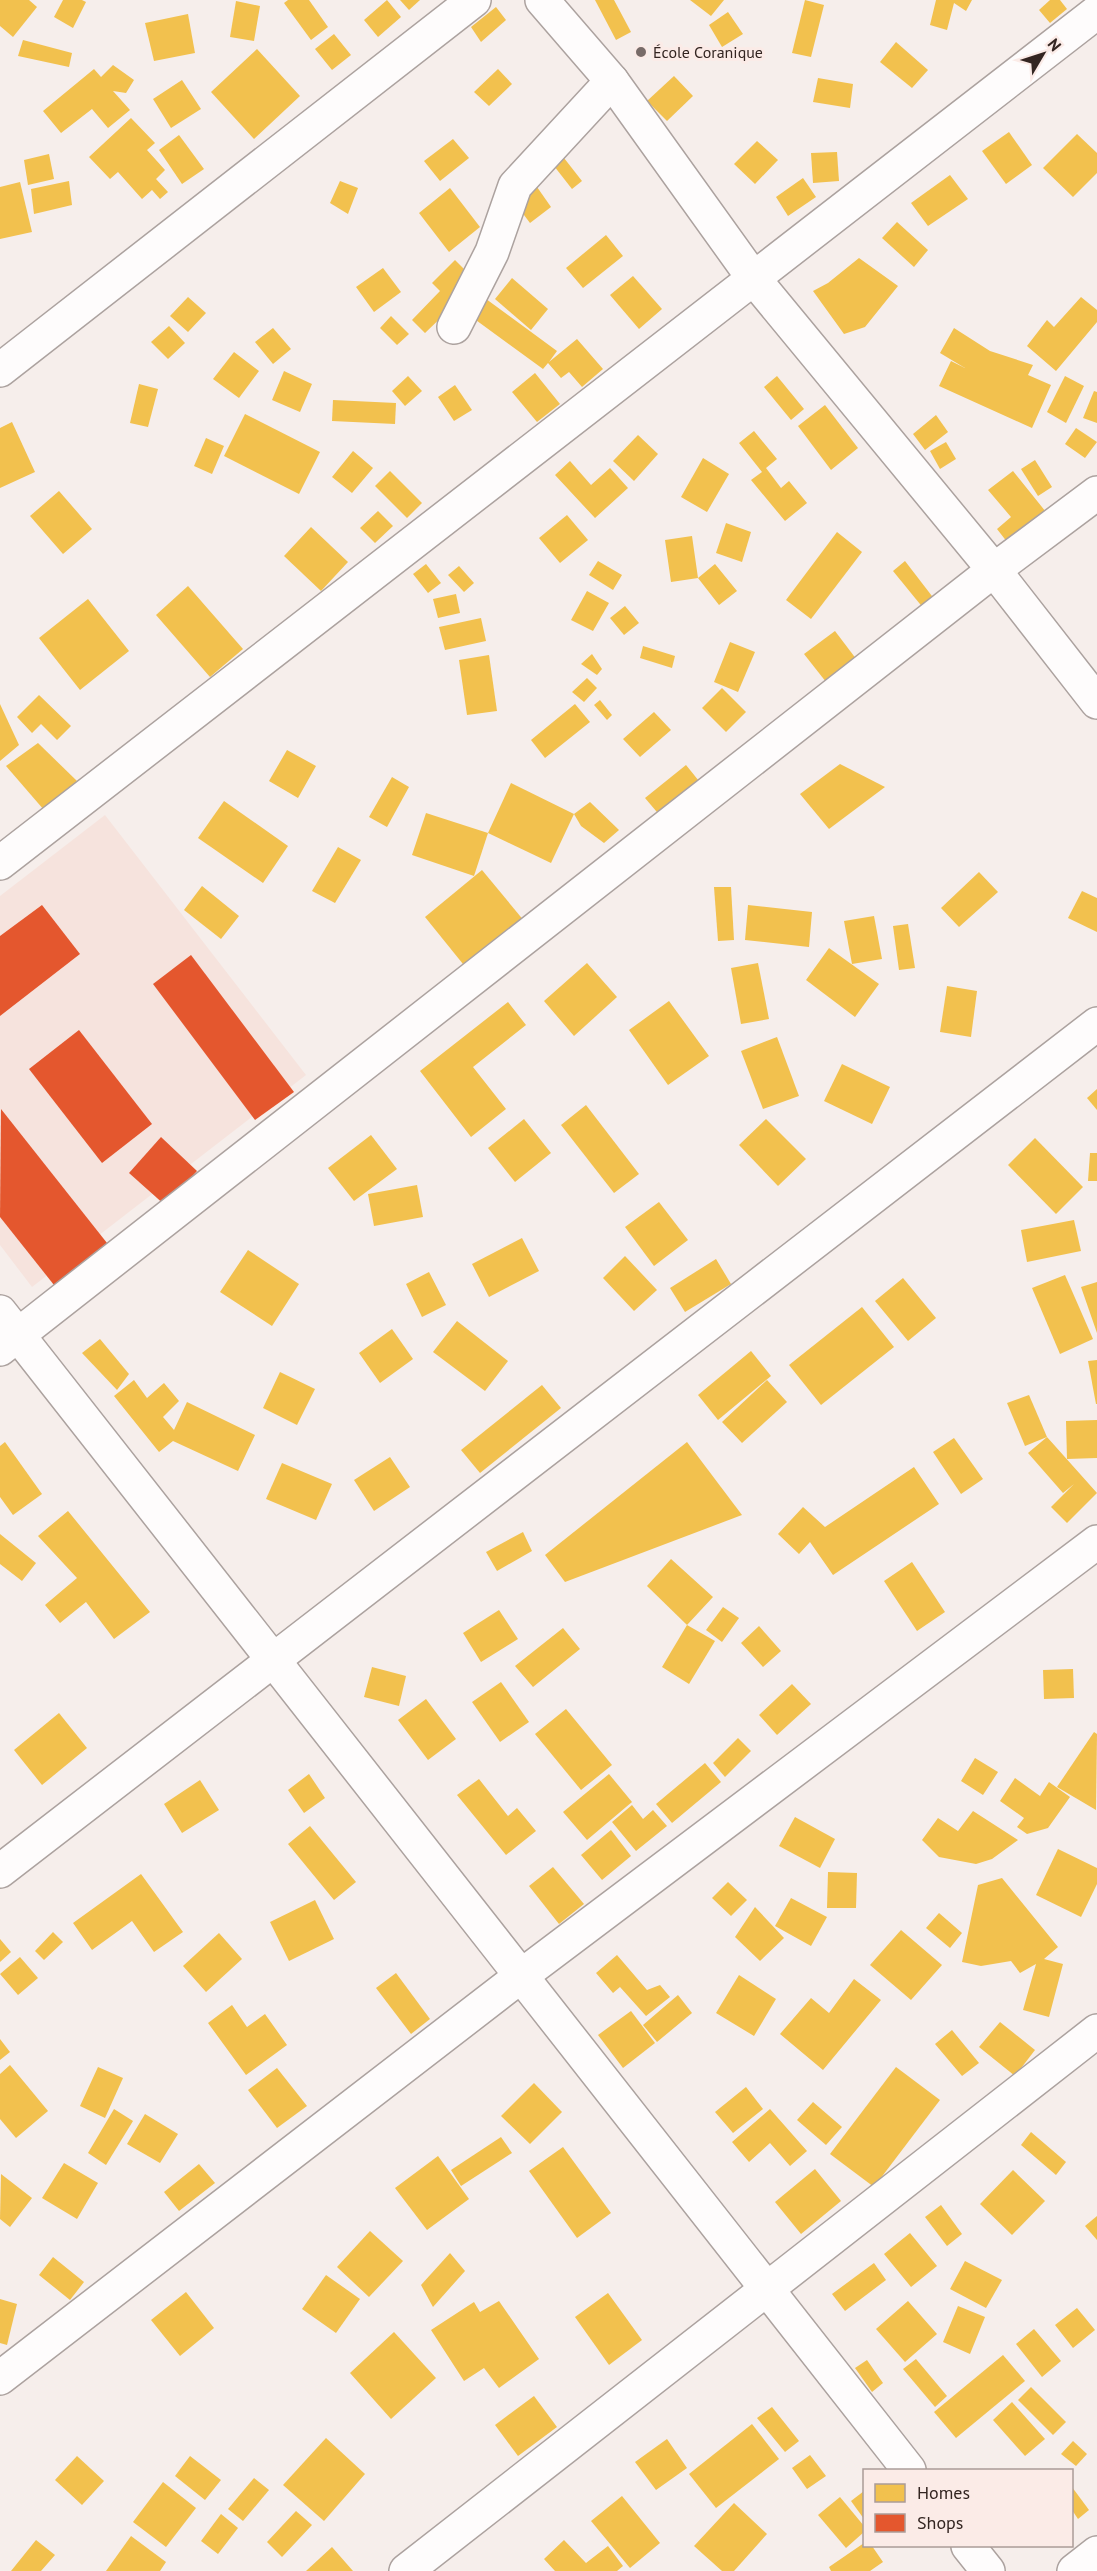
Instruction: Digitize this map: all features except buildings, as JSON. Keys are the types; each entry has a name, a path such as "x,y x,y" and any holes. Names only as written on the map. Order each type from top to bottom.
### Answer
{"street":[{"path":"0,370 474,0"},
{"path":"542,0 612,81 754,279 994,570 1097,702"},
{"path":"0,863 1097,12"},
{"path":"454,327 492,252 515,186 612,81"},
{"path":"908,2469 273,1660 6,1332 1097,493"},
{"path":"0,1871 1097,1024"},
{"path":"0,2378 521,1976 1097,1542"},
{"path":"406,2571 1097,2031"},
{"path":"969,2547 988,2571"},
{"path":"1074,2571 1097,2553"}],"shaded area":[{"path":"105,815 306,1075 32,1287 0,1245 0,896"}],"place":[{"name":"École Coranique","path":"641,52"}]}
